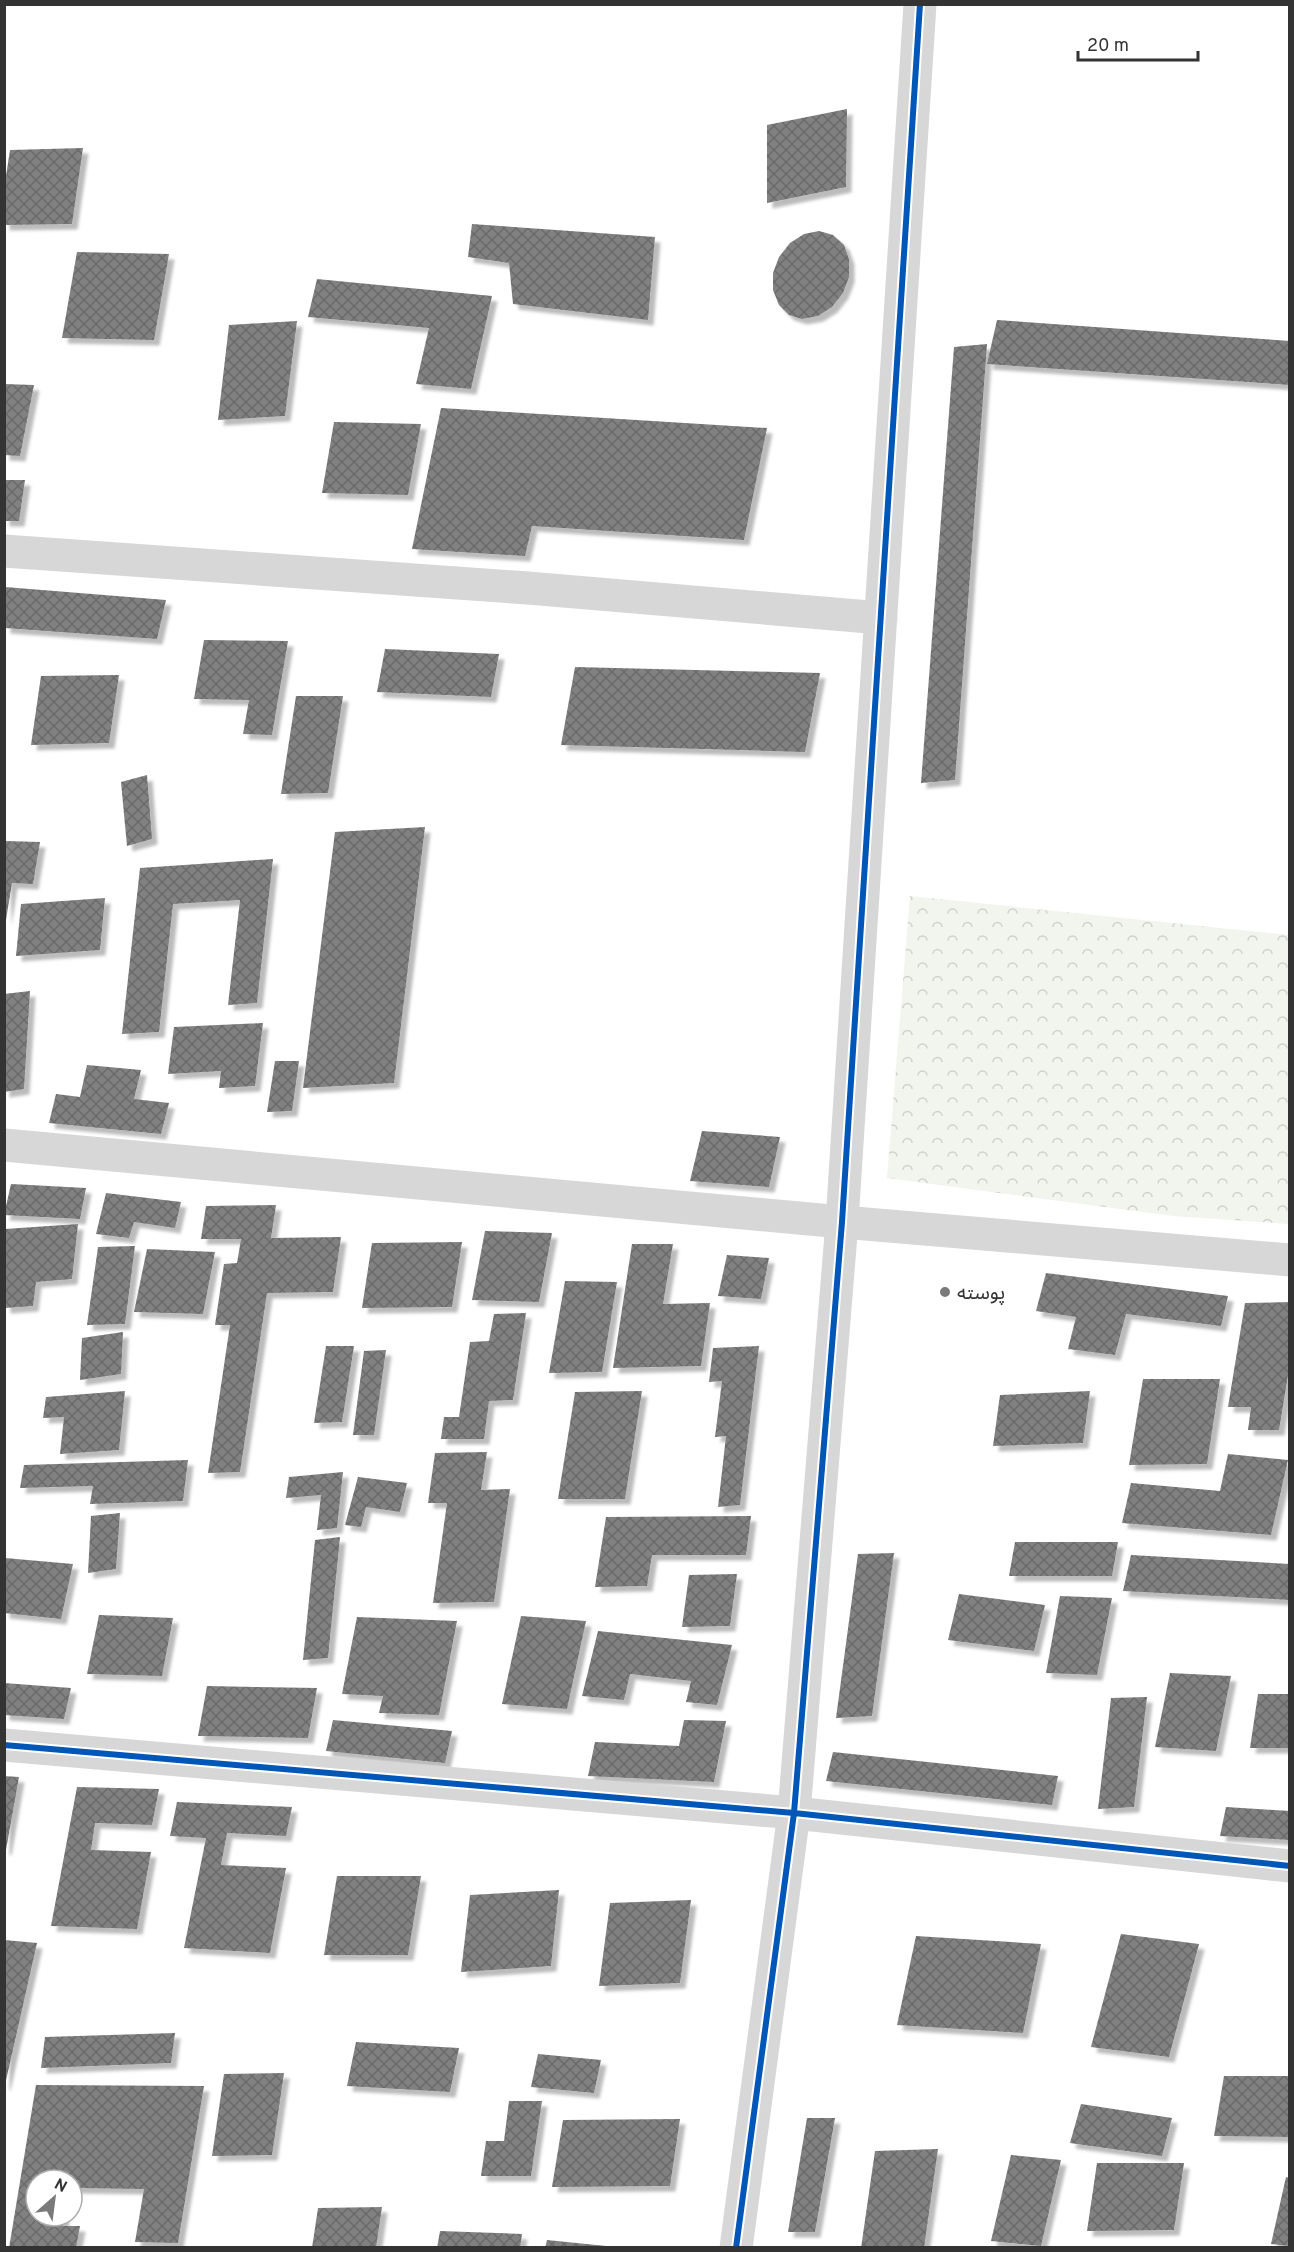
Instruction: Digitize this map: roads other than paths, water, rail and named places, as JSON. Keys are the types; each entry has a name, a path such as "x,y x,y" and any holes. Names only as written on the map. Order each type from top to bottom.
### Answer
{"street":[{"path":"736,2247 794,1812 842,1222 920,4"},
{"path":"4,551 528,588 880,618"},
{"path":"4,1145 842,1222 1290,1260"},
{"path":"4,1745 794,1812 1290,1866"}],"place":[{"name":"پوسته","path":"945,1292"}]}
